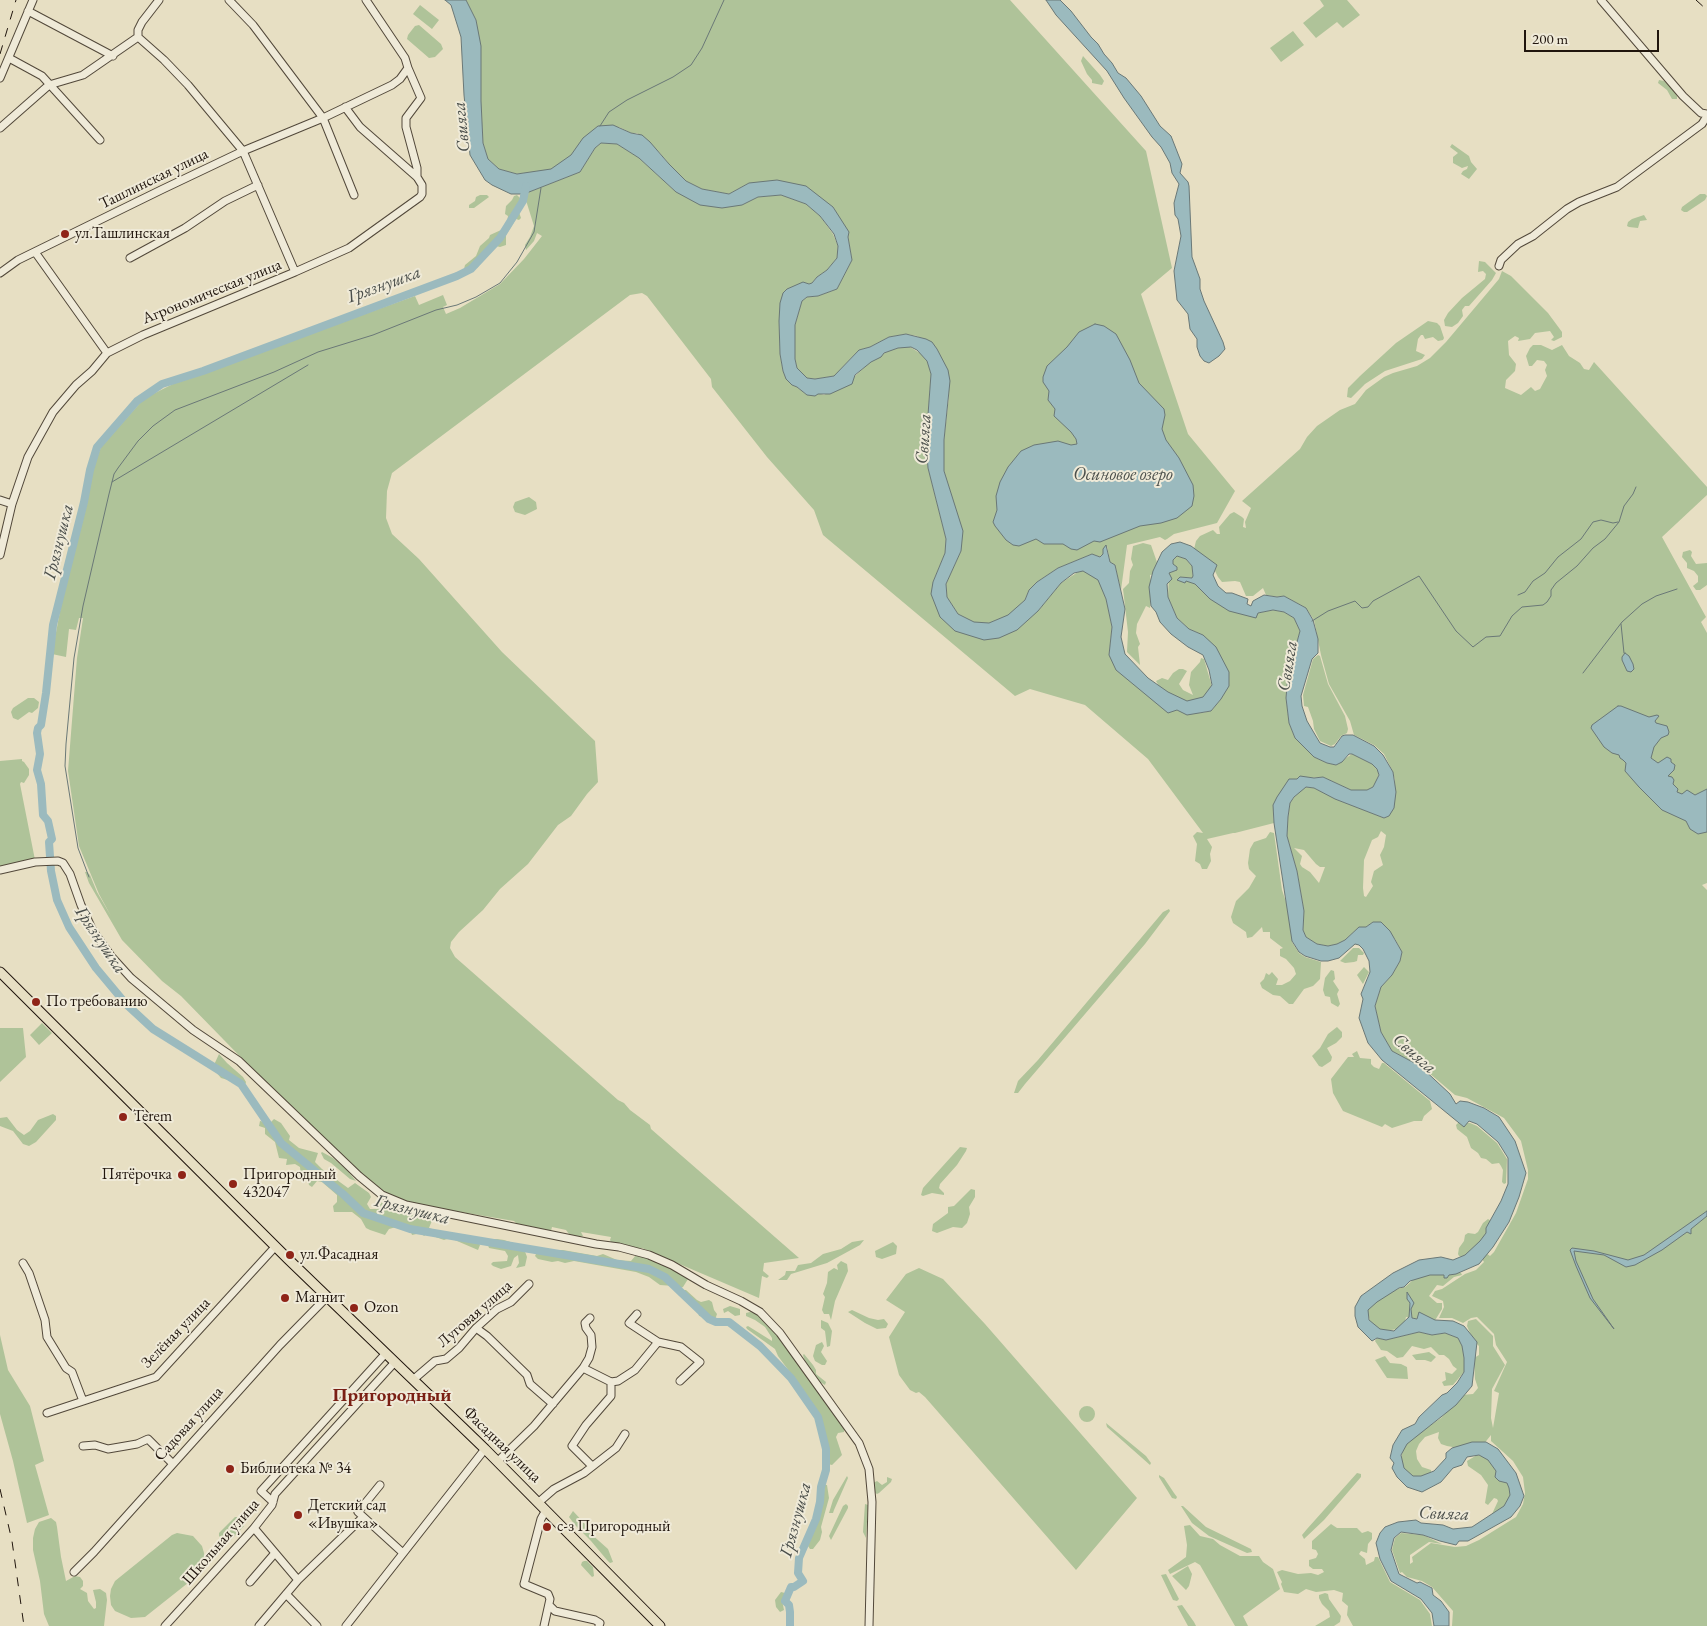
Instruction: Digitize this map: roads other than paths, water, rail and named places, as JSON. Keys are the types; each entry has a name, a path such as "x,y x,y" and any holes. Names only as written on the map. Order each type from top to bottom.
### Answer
{"main road":[{"name":"Фасадная улица","path":"0,972 275,1247 498,1461 660,1626"}],"street":[{"path":"0,78 33,0"},
{"path":"159,0 142,22 138,30 138,37 188,85 243,151 295,272"},
{"path":"229,0 254,25 324,118 354,195"},
{"path":"366,0 401,51 408,68"},
{"path":"1499,266 1501,260 1518,244 1533,236 1567,209 1579,202 1617,187 1702,124 1707,115 1701,113 1683,96 1601,0"},
{"path":"28,11 113,56"},
{"path":"0,128 50,85 83,75 138,37"},
{"path":"9,58 42,76 100,140"},
{"name":"Ташлинская улица","path":"0,273 6,267 35,252 243,151 324,118 392,85 404,75 408,68"},
{"name":"Агрономическая улица","path":"0,555 12,504 28,456 54,412 76,385 92,371 107,353 143,335 349,248 420,197 422,185 417,177 417,168 406,126 406,118 421,98 408,68"},
{"path":"345,108 360,128 417,177"},
{"path":"130,258 185,228 225,201 258,185"},
{"path":"35,252 107,353"},
{"path":"0,500 12,504"},
{"path":"0,870 35,862 58,861 63,863 70,874 81,906 93,931 111,956 131,978 194,1030 239,1061 359,1176 382,1195 406,1205 619,1247 650,1256 672,1265 706,1285 760,1312 780,1334 859,1443 869,1469 872,1502 869,1626"},
{"name":"Зелёная улица","path":"47,1413 156,1377 275,1247"},
{"path":"23,1263 29,1273 45,1320 47,1337 62,1363 72,1372 83,1401"},
{"name":"Луговая улица","path":"414,1379 435,1361 446,1359 497,1309 511,1302 530,1284"},
{"name":"Садовая улица","path":"74,1572 280,1345 327,1297"},
{"path":"637,1314 630,1323 658,1342 681,1347 700,1362 680,1382"},
{"path":"498,1461 534,1426 583,1368 589,1358 592,1347 591,1335 585,1324 590,1318"},
{"path":"476,1328 487,1336 526,1375 530,1384 553,1404"},
{"path":"583,1368 611,1382 618,1381 635,1370 658,1342"},
{"path":"273,1502 261,1491 386,1354"},
{"name":"Школьная улица","path":"165,1626 254,1528 273,1502 275,1494 395,1362"},
{"path":"592,1466 572,1446 586,1425 611,1396 611,1382"},
{"path":"538,1502 554,1489 581,1475 616,1448 625,1434"},
{"path":"83,1446 95,1445 108,1449 137,1444 148,1439 172,1463"},
{"path":"346,1626 485,1449"},
{"path":"380,1485 358,1512 403,1553"},
{"path":"544,1626 550,1599 548,1594 524,1584 541,1519 546,1510"},
{"path":"258,1626 298,1580 362,1516"},
{"path":"254,1528 298,1580"},
{"path":"250,1582 275,1554"},
{"path":"286,1594 317,1626"},
{"path":"549,1605 555,1611 595,1620 600,1624"}],"water":[{"name":"Свияга","path":"445,0 466,0 476,20 481,46 483,143 488,159 499,169 517,174 551,169 571,155 583,138 598,126 613,125 631,133 642,135 686,181 702,189 729,194 749,183 777,180 806,186 833,207 849,232 848,237 852,260 837,289 818,296 807,297 802,301 795,325 795,359 797,368 807,378 815,379 834,376 859,350 870,347 889,337 906,334 926,339 932,342 937,349 948,370 950,381 944,440 944,471 963,531 961,551 946,584 947,597 958,614 974,622 989,623 1008,615 1025,600 1029,590 1037,582 1058,568 1092,554 1100,557 1106,545 1110,562 1115,565 1125,609 1121,637 1125,654 1148,678 1168,692 1187,701 1203,697 1212,685 1203,655 1188,647 1171,634 1160,622 1151,606 1149,587 1153,571 1162,552 1171,544 1180,542 1191,546 1217,565 1213,575 1218,586 1226,593 1232,593 1248,599 1247,604 1251,606 1253,601 1264,595 1284,596 1306,608 1313,620 1318,639 1318,653 1312,659 1301,696 1307,721 1320,743 1330,747 1334,747 1342,736 1345,735 1353,735 1374,746 1383,755 1393,772 1396,792 1394,808 1389,816 1384,818 1335,799 1314,788 1306,787 1294,797 1290,803 1287,836 1297,871 1304,911 1303,930 1306,937 1317,944 1328,946 1345,940 1359,927 1366,927 1373,922 1381,922 1390,931 1402,952 1400,961 1392,975 1381,987 1375,1006 1381,1032 1392,1051 1420,1066 1450,1094 1456,1104 1460,1101 1468,1102 1484,1108 1499,1117 1515,1141 1526,1173 1509,1222 1493,1247 1479,1264 1449,1275 1447,1278 1444,1278 1444,1275 1430,1275 1410,1281 1404,1287 1399,1288 1377,1302 1368,1310 1369,1320 1380,1329 1394,1331 1409,1317 1410,1303 1407,1299 1407,1292 1414,1303 1411,1309 1412,1318 1417,1319 1419,1312 1435,1320 1453,1321 1464,1326 1477,1342 1472,1386 1456,1405 1407,1444 1401,1455 1404,1468 1413,1476 1421,1476 1434,1471 1446,1458 1446,1453 1452,1448 1472,1442 1486,1442 1498,1449 1516,1473 1524,1496 1520,1506 1511,1517 1468,1541 1459,1541 1456,1545 1423,1535 1401,1532 1394,1538 1391,1550 1399,1574 1432,1588 1433,1595 1441,1601 1449,1612 1449,1626 1434,1626 1432,1613 1421,1599 1391,1581 1380,1559 1376,1543 1380,1533 1385,1527 1398,1522 1416,1520 1421,1523 1443,1525 1453,1529 1472,1527 1504,1506 1510,1495 1509,1488 1507,1483 1499,1481 1495,1477 1496,1471 1488,1460 1479,1455 1467,1457 1462,1465 1453,1468 1441,1482 1422,1492 1407,1487 1397,1477 1392,1468 1394,1463 1390,1458 1393,1445 1402,1430 1415,1424 1419,1417 1457,1383 1464,1372 1462,1346 1458,1338 1445,1333 1432,1335 1419,1332 1386,1340 1377,1338 1372,1341 1358,1327 1355,1307 1361,1296 1393,1273 1419,1260 1441,1257 1453,1260 1465,1255 1480,1241 1486,1233 1486,1228 1508,1184 1508,1158 1498,1142 1477,1124 1469,1121 1464,1127 1382,1060 1368,1043 1359,1018 1363,999 1361,994 1370,972 1369,961 1363,949 1355,944 1339,958 1321,961 1299,952 1292,941 1274,823 1273,805 1277,797 1289,779 1297,779 1300,776 1323,777 1351,790 1367,790 1373,787 1379,775 1377,769 1372,764 1352,754 1349,754 1342,762 1336,765 1327,763 1314,757 1295,738 1289,723 1286,698 1288,675 1300,631 1294,618 1284,612 1273,610 1258,613 1256,618 1229,611 1210,599 1195,584 1177,580 1180,577 1192,578 1193,576 1192,566 1186,559 1177,556 1173,560 1173,564 1177,567 1177,570 1169,573 1172,579 1167,584 1168,597 1177,618 1189,629 1203,635 1216,647 1229,672 1229,686 1211,711 1187,715 1177,710 1168,713 1116,670 1109,655 1112,627 1106,599 1098,580 1083,571 1074,573 1061,583 1038,611 1017,630 999,638 984,640 955,631 940,617 931,594 933,582 945,553 946,539 928,468 926,442 931,374 927,361 917,350 911,347 898,348 884,353 881,357 871,362 855,375 852,384 830,394 818,394 815,396 807,395 792,385 786,379 783,371 780,354 779,321 780,303 783,293 787,289 803,282 812,283 837,258 838,246 834,234 820,216 806,204 781,195 758,197 742,205 722,208 700,205 676,192 639,158 617,144 601,143 595,148 580,172 524,194 511,194 492,185 485,180 470,155 461,37 451,5"},
{"path":"1046,0 1060,0 1071,11 1098,44 1118,73 1126,78 1141,96 1160,126 1171,136 1182,164 1180,173 1189,186 1192,257 1200,279 1200,289 1225,349 1209,363 1200,356 1197,339 1190,329 1188,314 1177,300 1174,271 1181,236 1178,219 1175,215 1174,203 1179,184 1172,173 1170,163 1161,147 1124,98 1107,71 1056,15"},
{"name":"Осиновое озеро","path":"1095,324 1104,326 1116,334 1130,360 1139,383 1164,409 1165,415 1162,429 1166,440 1179,458 1193,485 1194,496 1192,506 1177,518 1161,523 1140,526 1100,542 1094,541 1077,550 1063,544 1044,544 1036,539 1019,546 1013,545 1006,540 993,522 997,510 996,496 1000,482 1008,467 1021,451 1034,445 1058,441 1071,445 1077,444 1071,432 1054,416 1055,409 1048,400 1049,391 1043,382 1043,377 1047,366 1067,347 1079,332"},
{"path":"1625,653 1633,664 1634,669 1631,672 1627,671 1622,660"},
{"path":"1618,706 1649,717 1657,715 1659,716 1655,721 1656,723 1667,726 1668,735 1661,738 1654,747 1651,758 1658,763 1667,757 1671,759 1671,762 1675,765 1674,770 1668,776 1674,780 1673,784 1678,789 1677,792 1682,794 1687,790 1695,795 1707,789 1707,832 1698,834 1690,829 1686,821 1662,810 1625,771 1626,763 1619,755 1612,753 1604,747 1591,728 1592,725"},
{"path":"1707,1211 1707,1216 1691,1229 1691,1234 1687,1232 1662,1250 1635,1265 1626,1267 1604,1255 1574,1251 1576,1261 1593,1299 1614,1329 1590,1298 1570,1250 1572,1248 1594,1251 1628,1260 1644,1255"}],"waterway":[{"path":"600,126 609,112 691,65 702,48 724,0"},
{"name":"Грязнушка","path":"526,186 523,201 500,238 471,269 457,276 203,371 162,384 137,401 97,447 53,625 46,693 41,725 37,733 40,754 37,770 41,784 43,815 48,821 52,839 49,842 51,871 57,900 69,927 96,968 126,1004 153,1029 241,1084 281,1143 363,1213 410,1229 649,1269 665,1277 709,1319 716,1322 729,1322 760,1346 791,1378 818,1417 826,1449 826,1470 816,1519 799,1558 798,1573 803,1581 791,1587 785,1601 789,1605 790,1626"},
{"path":"89,877 78,848 65,766 66,744 74,658 83,606 114,474 138,441 153,426 175,410 274,372 318,352 373,335 436,310 457,305 476,297 500,283 517,262 534,232 541,188"},
{"path":"112,482 308,365"},
{"path":"1312,621 1328,611 1355,601 1362,608 1368,607 1373,601 1419,576 1456,631 1473,647 1486,637 1500,636 1512,616 1522,607 1543,605 1547,602 1551,596 1551,590 1556,583 1605,539 1619,522 1624,506 1636,487"},
{"path":"1518,595 1525,592 1533,581 1545,573 1558,557 1581,539 1593,522 1601,520 1613,523 1618,522"},
{"path":"1583,673 1622,622 1642,604 1656,596 1677,589"},
{"path":"1621,624 1624,653"}],"railway":[{"path":"0,54 16,0"},
{"path":"1696,0 1707,10"},
{"path":"0,1489 12,1541 24,1626"}],"place":[{"name":"ул.Ташлинская","path":"65,234"},
{"name":"По требованию","path":"36,1002"},
{"name":"Terem","path":"123,1117"},
{"name":"Пятёрочка","path":"182,1175"},
{"name":"Пригородный 432047","path":"233,1184"},
{"name":"ул.Фасадная","path":"290,1255"},
{"name":"Магнит","path":"285,1298"},
{"name":"Ozon","path":"354,1308"},
{"name":"Библиотека № 34","path":"230,1469"},
{"name":"Детский сад «Ивушка»","path":"298,1515"},
{"name":"с-з Пригородный","path":"547,1527"}],"district":[{"name":"Пригородный","path":"392,1396"}]}
